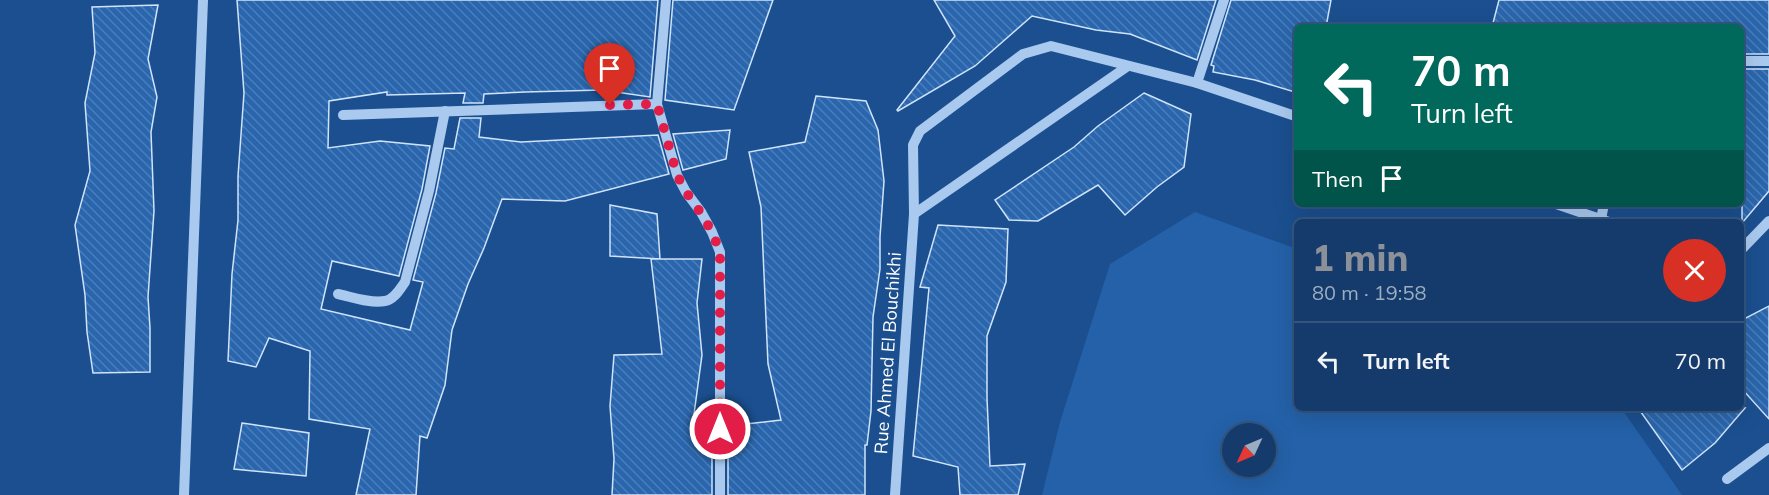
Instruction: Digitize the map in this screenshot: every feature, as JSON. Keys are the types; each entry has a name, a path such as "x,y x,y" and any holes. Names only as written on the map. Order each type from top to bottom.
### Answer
{"street":[{"path":"184,495 203,0"},
{"path":"666,0 657,104 677,175 712,232 720,252 720,495"},
{"path":"1197,83 1224,0"},
{"name":"Rue Ahmed El Bouchikhi","path":"895,495 914,214 913,145 920,131 1023,54 1052,46 1197,83 1294,116"},
{"path":"1744,61 1769,61"},
{"path":"914,214 1128,66"},
{"path":"343,115 657,104"},
{"path":"338,294 386,301 396,295 405,282 429,191 445,111"},
{"path":"1565,207 1602,219"},
{"path":"1744,247 1769,221"},
{"path":"1726,479 1769,448"}],"shaded area":[{"path":"1195,212 1294,248 1294,411 1623,411 1682,495 1042,495 1060,422 1110,264"}],"building":[{"path":"237,0 658,0 650,97 602,90 525,92 484,94 483,103 463,103 465,93 387,95 387,92 329,101 328,148 380,141 430,146 422,189 399,276 332,261 321,309 410,330 423,282 413,280 436,193 445,148 454,149 460,118 481,118 479,137 521,142 658,135 669,174 565,201 502,199 452,330 445,385 427,438 420,436 416,495 356,495 370,429 309,419 310,351 269,338 256,367 228,361 244,93"},
{"path":"673,0 773,0 734,110 665,100"},
{"path":"934,0 1216,0 1197,60 1130,34 1096,30 1032,16 975,66 898,111 955,36"},
{"path":"1231,0 1331,0 1327,24 1294,24 1294,92 1255,80 1213,72 1214,66 1211,65"},
{"path":"1499,0 1769,0 1769,54 1744,54 1744,24 1493,24"},
{"path":"158,5 148,59 157,97 151,132 154,211 148,297 150,372 93,373 75,225 90,171 85,103 95,53 92,7"},
{"path":"1744,69 1769,69 1769,191 1744,221 1742,207 1744,207"},
{"path":"1144,93 1191,114 1184,167 1125,215 1098,185 1038,221 1009,220 995,200 1074,147 1098,126"},
{"path":"816,96 866,101 878,130 884,181 880,269 873,317 871,411 867,445 865,445 865,495 728,495 728,426 781,420 768,364 761,207 749,152 805,142"},
{"path":"730,130 726,159 683,170 673,134"},
{"path":"610,205 657,214 660,259 610,256"},
{"path":"938,225 1008,229 1006,282 987,336 987,398 990,466 1025,464 1018,495 960,495 958,467 913,456 929,288 920,287"},
{"path":"651,259 702,259 697,303 702,355 692,429 712,427 712,495 612,495 614,459 610,406 614,355 662,354"},
{"path":"1769,306 1769,419 1744,391 1744,319"},
{"path":"1640,411 1742,411 1715,443 1682,470"},
{"path":"242,423 309,433 306,476 234,469"}],"route":[{"path":"610,105 657,104 677,175 712,232 720,252 720,429"}]}
